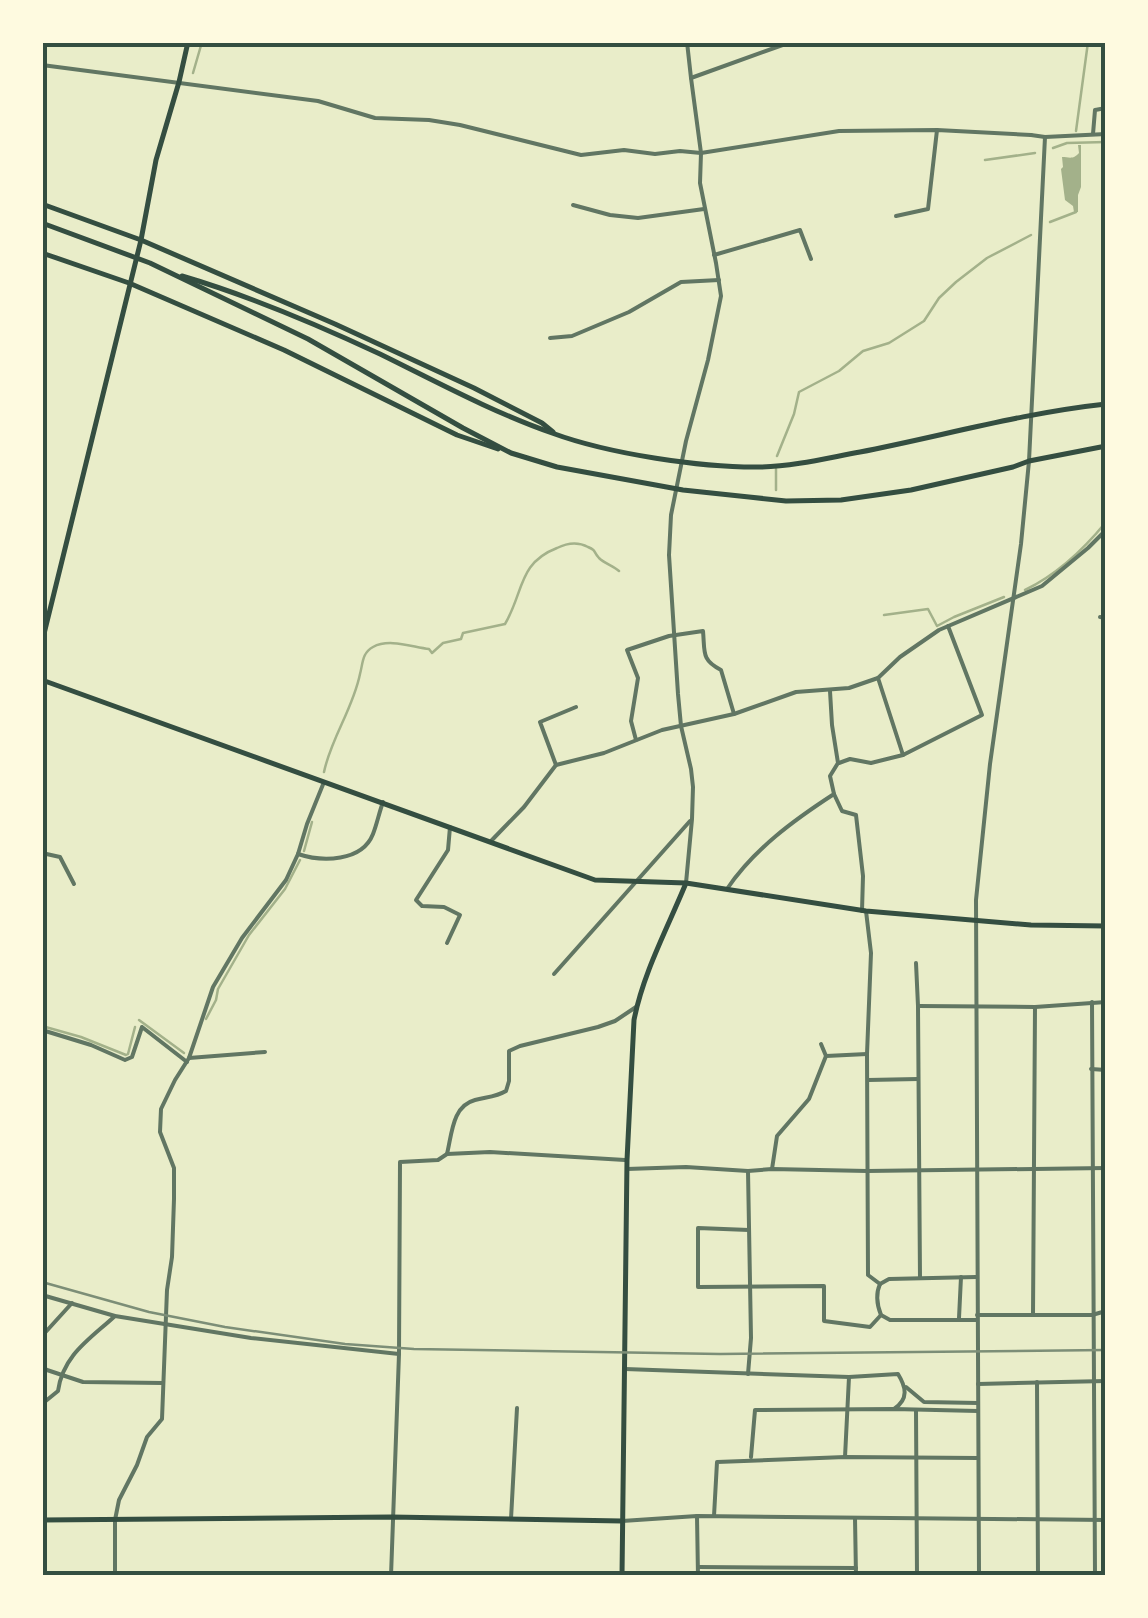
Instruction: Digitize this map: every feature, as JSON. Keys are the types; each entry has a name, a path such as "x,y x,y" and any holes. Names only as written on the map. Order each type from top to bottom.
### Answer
{"main road":[{"path":"42,642 141,240 156,160 188,42"},
{"path":"42,204 141,240 335,324 474,388 549,427 555,434"},
{"path":"42,222 150,263 308,340 511,452"},
{"path":"42,253 129,283 284,350 457,435 557,467 676,488 786,501 841,500 912,490 1106,446"},
{"path":"169,273 218,286 299,318 469,399 555,434 612,449 683,460 762,467 786,464 876,449 1032,414 1106,404"},
{"path":"42,680 595,880 686,883 864,911 1031,926 1106,926"},
{"path":"622,1576 632,1044 637,1006 686,883"},
{"path":"42,1520 392,1516 622,1521"}],"street":[{"path":"686,883 692,769 681,726 669,555 671,516 721,296 700,183 701,153 687,42"},
{"path":"691,78 791,42"},
{"path":"42,64 318,101 375,118 460,124 582,155 624,150 701,153 839,131 1106,134"},
{"path":"1093,134 1095,110 1106,108"},
{"path":"896,216 928,208 938,130"},
{"path":"979,1576 975,920 988,783 1029,461 1045,136"},
{"path":"573,204 638,218 704,210"},
{"path":"714,254 800,230 811,260"},
{"path":"550,338 572,336 629,312 681,282 719,280"},
{"path":"490,842 524,807 556,765 604,753 662,730 734,714 796,692 849,688 878,678 947,626 1042,586 1106,530"},
{"path":"838,763 871,763 902,755 982,714 947,626"},
{"path":"636,740 631,721 638,678 627,650 649,641 703,631 706,659 721,670 734,714"},
{"path":"878,678 902,755"},
{"path":"830,691 838,763 830,776 842,811 856,815 871,953 866,1054 868,1275 880,1284"},
{"path":"556,765 540,722 576,707"},
{"path":"115,1576 119,1500 147,1438 162,1419 174,1168 160,1132 164,1098 188,1060 213,987 242,938 286,880 324,780"},
{"path":"727,889 782,831 834,794"},
{"path":"298,854 332,859 364,848 383,802"},
{"path":"554,974 692,819"},
{"path":"447,943 460,915 444,907 422,906 416,900 448,850 450,827"},
{"path":"42,854 60,858 74,884"},
{"path":"916,963 920,1278"},
{"path":"1092,1002 1096,1576"},
{"path":"918,1006 1106,1002"},
{"path":"447,1154 456,1114 462,1106 506,1092 509,1050 598,1028 615,1022 637,1006"},
{"path":"1033,1315 1034,1006"},
{"path":"42,1030 91,1044 126,1060 132,1056 142,1028 188,1060 266,1052"},
{"path":"772,1169 777,1136 809,1099 826,1056 821,1044"},
{"path":"826,1056 866,1054"},
{"path":"1090,1069 1106,1070"},
{"path":"868,1080 918,1079"},
{"path":"390,1576 399,1354 400,1162 438,1160 447,1154 513,1152 627,1160"},
{"path":"627,1169 1106,1168"},
{"path":"748,1171 748,1374"},
{"path":"749,1230 698,1228 698,1287 824,1286 824,1321 870,1326 881,1315"},
{"path":"976,1277 889,1278 877,1290 877,1304 881,1315 890,1320 1106,1312"},
{"path":"959,1319 961,1278"},
{"path":"42,1295 115,1316 251,1338 399,1354"},
{"path":"42,1336 72,1303"},
{"path":"42,1404 58,1391 60,1374 70,1358 115,1316"},
{"path":"42,1366 83,1382 163,1383"},
{"path":"625,1369 849,1377 898,1374 924,1402 978,1403"},
{"path":"845,1457 849,1377"},
{"path":"978,1384 1106,1381"},
{"path":"1037,1382 1038,1576"},
{"path":"894,1409 903,1400 906,1387"},
{"path":"512,1519 517,1408"},
{"path":"751,1459 755,1410 978,1410"},
{"path":"916,1410 917,1576"},
{"path":"714,1516 718,1462 845,1457 978,1458"},
{"path":"622,1521 696,1516 1106,1520"},
{"path":"696,1516 698,1576"},
{"path":"855,1518 856,1576"},
{"path":"698,1567 798,1572 856,1568"}],"shaded area":[{"path":"1078,145 1081,187 1078,212 1074,212 1065,200 1061,169 1062,157 1077,155"}],"waterway":[{"path":"193,73 202,42"},
{"path":"1076,131 1088,42"},
{"path":"1053,148 1067,143 1106,142"},
{"path":"985,160 1035,153"},
{"path":"1050,222 1076,212"},
{"path":"777,456 799,392 839,371 863,351 889,343 924,321 956,282 987,258 1031,235"},
{"path":"776,469 776,490"},
{"path":"1025,590 1069,560 1106,522"},
{"path":"324,772 369,649 393,643 429,649 432,653 443,643 461,639 463,633 505,624 528,570 544,554 565,545 576,543 591,548 619,571"},
{"path":"884,615 928,609 937,626 1004,597"},
{"path":"304,851 312,822"},
{"path":"206,1019 249,935 285,889 300,860"},
{"path":"139,1020 184,1053"},
{"path":"42,1026 126,1055 135,1027"}],"railway":[{"path":"42,1282 149,1312 225,1327 345,1344 414,1349 720,1354 1106,1350"}]}
